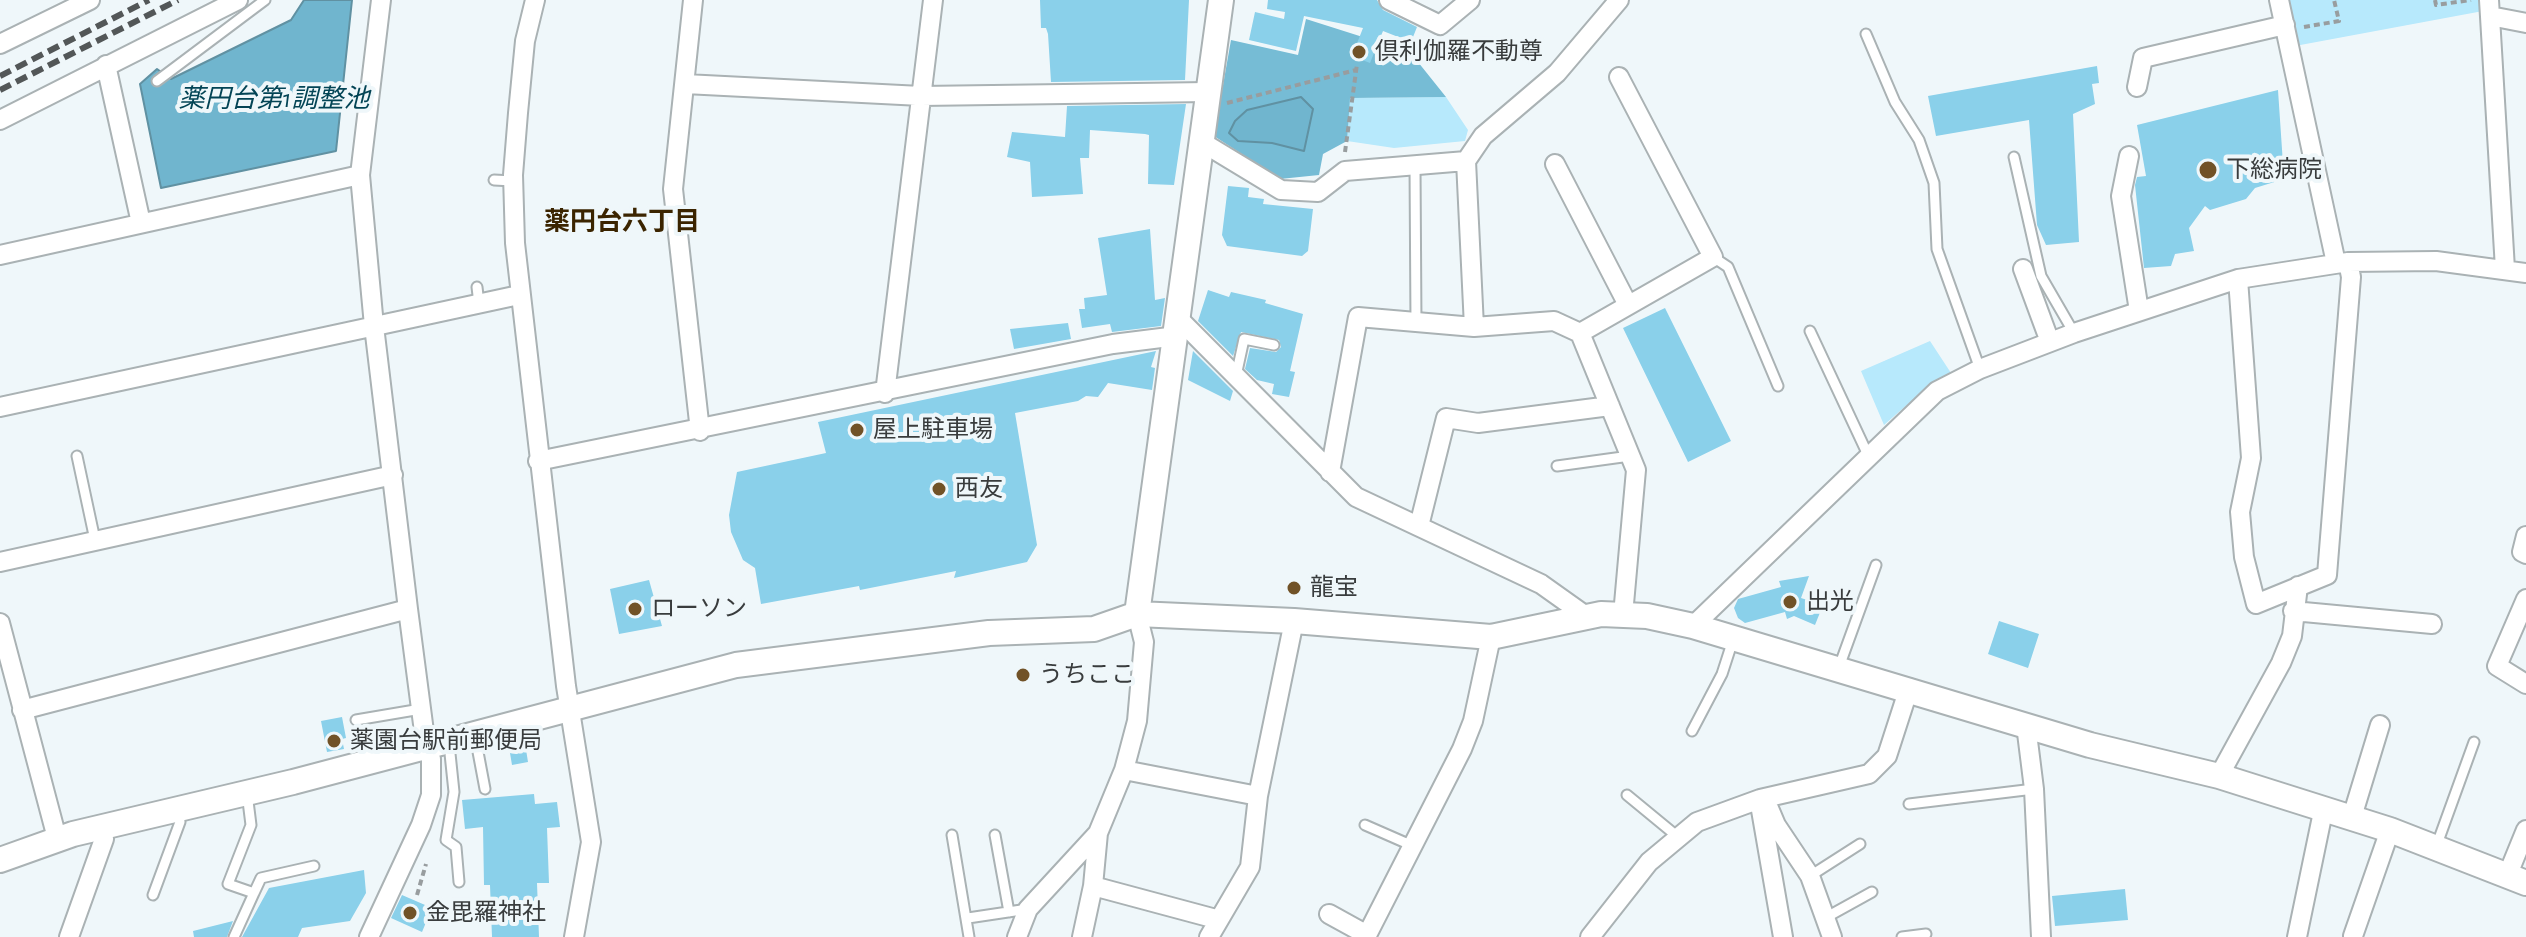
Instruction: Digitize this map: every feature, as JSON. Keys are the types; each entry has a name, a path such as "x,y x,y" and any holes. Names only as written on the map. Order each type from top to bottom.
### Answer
{"street":[{"path":"0,44 90,0"},
{"path":"0,120 238,0"},
{"path":"369,937 421,825 431,795 431,759 437,743 421,709 374,326 360,175 381,0"},
{"path":"535,0 525,41 513,181 519,295 538,461 569,707 591,842 574,937"},
{"path":"693,0 673,189 700,431"},
{"path":"885,393 933,0"},
{"path":"1082,937 1093,886 1098,833 1124,770 1137,721 1144,642 1137,614 1178,328 1199,144 1212,98 1221,0"},
{"path":"1389,0 1440,25 1470,0"},
{"path":"1474,327 1466,161 1483,136 1557,73 1619,0"},
{"path":"2238,279 2251,458 2240,512 2244,557 2256,604 2327,575 2351,277 2342,263 2279,0"},
{"path":"2505,269 2489,8 2526,23"},
{"path":"2137,87 2143,58 2285,28"},
{"path":"106,65 141,223"},
{"path":"1580,333 1713,257 1619,77"},
{"path":"685,84 921,96 1212,98"},
{"path":"1199,144 1281,190 1318,192 1345,171 1466,161"},
{"path":"2129,156 2121,196 2139,311"},
{"path":"1555,164 1628,305"},
{"path":"0,255 360,175"},
{"path":"1693,626 1937,391 1980,369 2074,333 2238,279 2342,263 2436,261 2526,273"},
{"path":"2023,269 2050,342"},
{"path":"0,407 374,326 478,295 519,295"},
{"path":"1330,472 1358,317 1474,327 1554,321 1580,333 1636,470 1623,615"},
{"path":"538,461 885,393 1178,328"},
{"path":"1178,328 1236,376 1356,497 1541,584 1586,616"},
{"path":"1419,526 1446,418 1478,423 1610,406"},
{"path":"0,562 393,475"},
{"path":"2526,536 2522,552 2526,554"},
{"path":"2219,776 2281,663 2292,636 2298,586"},
{"path":"2526,599 2522,623 2497,666 2526,684"},
{"path":"22,710 408,609"},
{"path":"2293,611 2432,624"},
{"path":"0,860 102,827 247,793 736,665 989,633 1094,629 1137,614 1294,621 1491,637 1586,616 1623,615 1693,626 1734,637 2026,725 2219,776 2324,807 2517,878 2526,830"},
{"path":"1093,886 1213,928 1250,867 1258,796 1272,720 1292,646 1294,621"},
{"path":"0,623 7,686 22,710 58,842"},
{"path":"1329,914 1367,936 1473,721 1491,637"},
{"path":"1590,937 1649,862 1697,822 1762,799 1869,774 1887,756 1909,688"},
{"path":"2026,725 2034,789 2041,937"},
{"path":"2352,817 2380,725"},
{"path":"1124,770 1258,796"},
{"path":"1762,799 1810,876 1832,937"},
{"path":"1762,799 1783,937"},
{"path":"2297,937 2324,807"},
{"path":"69,937 104,839 102,827"},
{"path":"2353,936 2390,830"},
{"path":"1017,937 1028,909 1098,833"}],"lane":[{"path":"157,81 265,0"},
{"path":"1866,34 1895,102 1919,140 1934,183 1937,249 1980,369"},
{"path":"2014,157 2041,276 2074,333"},
{"path":"1415,166 1416,324"},
{"path":"494,180 513,181"},
{"path":"1713,257 1728,267 1778,386"},
{"path":"1810,331 1868,455"},
{"path":"1236,376 1244,339 1274,345"},
{"path":"77,456 95,540"},
{"path":"1557,466 1630,456"},
{"path":"1839,667 1876,565"},
{"path":"1692,731 1722,674 1734,637"},
{"path":"356,720 421,709"},
{"path":"474,733 485,789"},
{"path":"2436,847 2474,742"},
{"path":"437,743 454,792 446,840 456,847 459,882"},
{"path":"1909,804 2034,789"},
{"path":"247,793 251,825 228,884 254,893"},
{"path":"1627,795 1678,837"},
{"path":"153,895 180,822 178,809"},
{"path":"1365,825 1413,846"},
{"path":"952,835 969,937"},
{"path":"995,835 1009,912"},
{"path":"1810,876 1860,844"},
{"path":"234,937 261,878 314,866"},
{"path":"1825,918 1872,892"},
{"path":"968,918 1028,909"},
{"path":"1902,937 1926,934"}],"path":[{"path":"2285,28 2339,21 2334,0"},
{"path":"2435,0 2436,5 2474,0"},
{"path":"1212,98 1356,67 1347,124 1345,171"}],"shaded area":[{"path":"2286,0 2481,0 2483,11 2295,46"},
{"path":"1306,19 1410,52 1446,97 1350,98 1347,141 1323,154 1319,175 1280,179 1214,136 1231,40 1298,55"},
{"path":"1446,97 1468,130 1465,141 1394,148 1347,141 1349,98"},
{"path":"1930,341 1951,373 1933,382 1884,425 1861,371"}],"water":[{"name":"薬円台第1調整池","path":"304,0 352,0 336,151 161,188 140,84 157,69 171,79 291,20"},
{"path":"1301,97 1313,109 1304,151 1272,143 1238,141 1229,133 1235,121 1247,110"}],"building":[{"path":"1040,0 1189,0 1185,80 1051,82 1048,34 1046,28 1041,28"},
{"path":"1268,0 1377,0 1383,10 1417,27 1411,42 1383,31 1370,63 1352,56 1363,28 1304,16 1296,51 1249,40 1255,12 1284,19 1285,12 1267,9"},
{"path":"2097,66 2099,83 2092,84 2095,104 2073,114 2079,242 2046,245 2037,225 2029,120 1936,136 1928,96"},
{"path":"2278,90 2284,179 2255,188 2246,199 2210,210 2205,206 2189,228 2194,251 2175,254 2171,266 2144,268 2135,185 2137,177 2146,176 2137,125"},
{"path":"1186,104 1174,185 1148,184 1149,135 1145,134 1090,130 1089,158 1080,158 1083,194 1032,197 1030,162 1007,157 1012,132 1065,137 1067,106"},
{"path":"1228,186 1249,188 1248,197 1264,199 1263,204 1313,209 1308,251 1302,256 1227,246 1222,235"},
{"path":"1150,229 1155,300 1165,298 1161,326 1112,332 1110,324 1082,328 1079,309 1085,309 1084,298 1107,295 1098,238"},
{"path":"1208,290 1229,297 1231,292 1266,300 1265,303 1303,314 1290,371 1295,372 1289,397 1272,394 1274,384 1257,380 1245,369 1250,348 1276,352 1281,347 1279,340 1241,332 1233,356 1198,321"},
{"path":"1665,308 1731,441 1688,462 1623,328"},
{"path":"1068,323 1071,339 1014,349 1010,329"},
{"path":"1156,351 1151,367 1155,368 1152,390 1108,383 1098,397 1086,396 1078,401 1015,413 1037,545 1027,562 954,578 956,571 860,590 859,586 761,604 755,568 743,560 731,532 729,515 737,472 826,453 818,422"},
{"path":"1193,351 1233,391 1230,401 1188,380"},
{"path":"1809,576 1801,598 1823,605 1815,625 1794,616 1787,619 1785,612 1745,623 1738,618 1734,608 1738,599 1781,587 1779,581"},
{"path":"649,580 662,626 619,634 610,589"},
{"path":"1999,621 2039,634 2028,668 1988,654"},
{"path":"342,717 346,738 342,739 344,749 327,752 321,721"},
{"path":"524,737 528,762 512,765 508,741"},
{"path":"534,794 535,804 557,802 560,827 547,828 549,883 537,883 539,937 492,937 490,885 484,885 483,827 465,829 462,800"},
{"path":"364,870 366,893 350,921 302,928 298,937 242,937 269,888"},
{"path":"2125,889 2128,920 2055,926 2052,896"},
{"name":"金毘羅神社","path":"402,895 432,908 422,932 391,918"},
{"path":"233,921 227,937 194,937 193,931"}],"railway":[{"path":"0,76 149,0"},
{"path":"0,90 178,0"}],"place":[{"name":"倶利伽羅不動尊","path":"1359,52"},
{"name":"下総病院","path":"2208,170"},
{"name":"屋上駐車場","path":"857,430"},
{"name":"西友","path":"939,489"},
{"name":"龍宝","path":"1294,588"},
{"name":"出光","path":"1790,602"},
{"name":"ローソン","path":"635,609"},
{"name":"うちここ","path":"1023,675"},
{"name":"薬園台駅前郵便局","path":"334,741"},
{"name":"金毘羅神社","path":"410,913"}],"district":[{"name":"薬円台六丁目","path":"622,222"}]}
